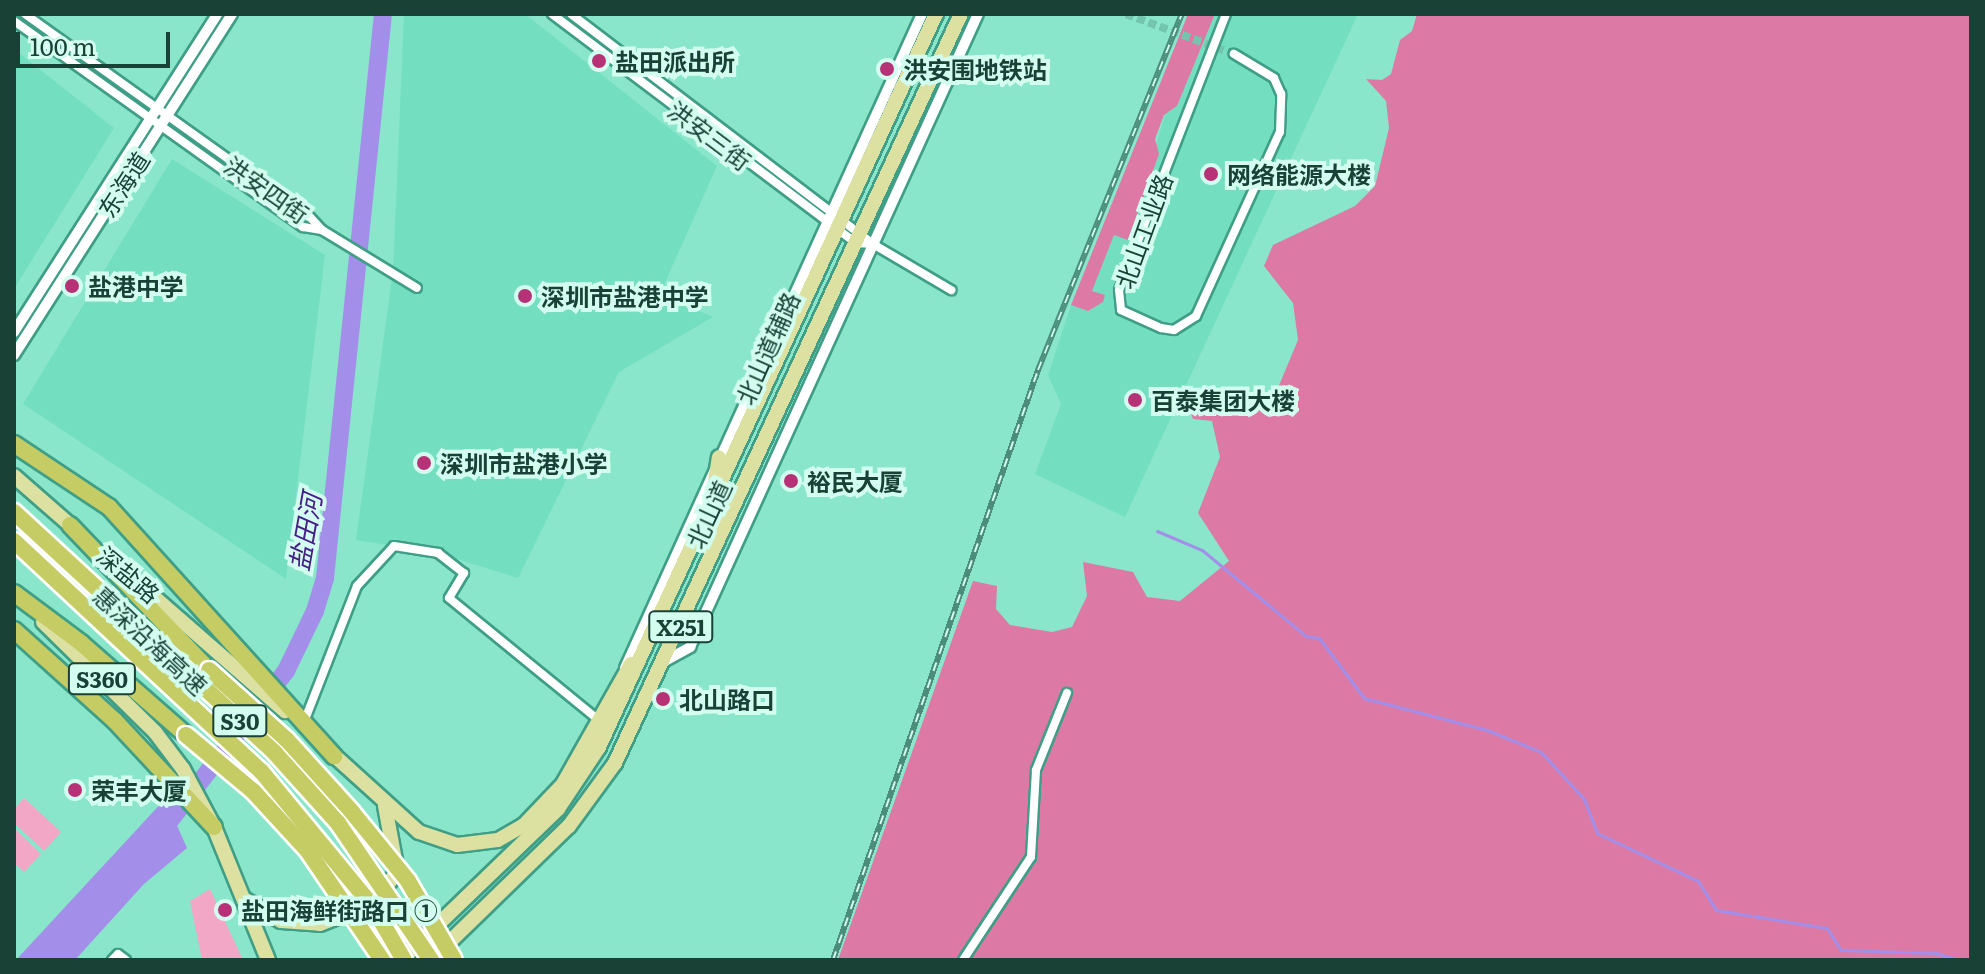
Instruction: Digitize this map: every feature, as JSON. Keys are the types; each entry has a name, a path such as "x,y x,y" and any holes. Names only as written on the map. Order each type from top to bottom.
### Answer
{"highway":[{"path":"14,444 109,507 252,668 286,701 300,723 334,756"},
{"name":"惠深沿海高速","path":"14,512 275,753 355,846 431,960"},
{"path":"70,525 209,670 287,740 352,812 408,881 454,960"},
{"name":"惠深沿海高速","path":"14,541 261,771 373,907 402,960"},
{"path":"14,594 81,643 253,791 308,851 382,960"},
{"path":"14,630 178,775 214,827"}],"main road":[{"name":"北山道","path":"402,960 568,796 611,725 936,14"},
{"name":"北山道","path":"431,960 554,842 592,798 628,739 961,14"},
{"path":"712,504 719,457"},
{"name":"深盐路","path":"14,476 70,525 252,668 300,723"},
{"name":"S360","path":"14,594 147,724 178,775"},
{"path":"334,756 383,802 431,838 470,845 498,840 524,825 550,799 601,721 618,685 658,623"},
{"path":"383,802 392,828 397,872 394,960"},
{"path":"214,827 268,960"},
{"path":"242,896 270,917 320,924 373,903 397,872"}],"street":[{"name":"洪安四街","path":"25,14 162,123 303,227 322,230 417,288"},
{"name":"东海道","path":"14,332 217,14"},
{"name":"东海道","path":"14,355 232,14"},
{"name":"洪安三街","path":"552,14 827,215"},
{"name":"洪安三街","path":"571,14 858,238"},
{"name":"北山道辅路","path":"618,685 827,215 922,14"},
{"path":"665,661 690,647 978,14"},
{"name":"北山工业路","path":"1226,14 1119,290 1121,310 1161,328 1174,330 1196,316 1280,132 1281,94 1274,78 1234,54"},
{"name":"洪安四街","path":"14,21 152,115"},
{"path":"858,238 951,290"},
{"path":"300,723 357,586 394,546 438,553 464,573 449,598 601,721"},
{"path":"963,960 1031,857 1036,770 1067,693"},
{"path":"112,960 118,954 126,960"}],"shaded area":[{"name":"深圳市盐港中学","path":"404,14 525,14 717,166 660,294 713,317 619,372 518,578 438,553 356,540 393,271"},
{"path":"1188,14 1215,14 1177,106 1164,115 1155,139 1159,154 1128,240 1114,235 1092,291 1105,295 1103,302 1088,311 1071,305"},
{"path":"1215,14 1358,14 1125,517 1035,474 1061,404 1048,375 1071,305 1088,311 1105,295 1092,291 1114,235 1127,239 1165,115 1177,106"},
{"path":"1417,14 1971,14 1971,960 838,960 973,581 997,586 996,609 1010,625 1052,632 1072,627 1087,596 1083,562 1133,572 1147,597 1180,601 1229,561 1198,513 1220,457 1212,421 1193,419 1186,398 1230,397 1234,408 1255,408 1275,395 1298,340 1293,303 1264,266 1273,245 1355,206 1375,186 1389,128 1386,101 1366,79 1382,80 1391,74 1400,40 1412,31"},
{"path":"14,49 114,128 14,289"},
{"path":"172,159 325,255 286,579 23,404"},
{"path":"24,798 61,832 44,851 14,823 14,809"},
{"path":"165,799 187,848 144,884 75,960 16,960"},
{"path":"14,828 41,854 24,872 14,863"},
{"path":"210,889 243,960 202,960 190,901"}],"waterway":[{"name":"盐田河","path":"158,836 286,671 315,611 325,578 383,14"},
{"path":"1157,531 1202,550 1306,636 1319,638 1364,698 1487,730 1541,752 1584,799 1597,833 1698,881 1716,910 1827,928 1841,950 1936,953 1961,960"}],"tunnel":[{"path":"1126,14 1234,54"}],"railway":[{"path":"833,960 1038,370 1182,14"}],"place":[{"name":"盐田派出所","path":"599,61"},
{"name":"洪安围地铁站","path":"887,69"},
{"name":"网络能源大楼","path":"1211,174"},
{"name":"盐港中学","path":"72,286"},
{"name":"深圳市盐港中学","path":"525,296"},
{"name":"百泰集团大楼","path":"1135,400"},
{"name":"深圳市盐港小学","path":"424,463"},
{"name":"裕民大厦","path":"791,481"},
{"name":"北山路口","path":"663,699"},
{"name":"荣丰大厦","path":"75,790"},
{"name":"盐田海鲜街路口 ①","path":"225,910"}]}
